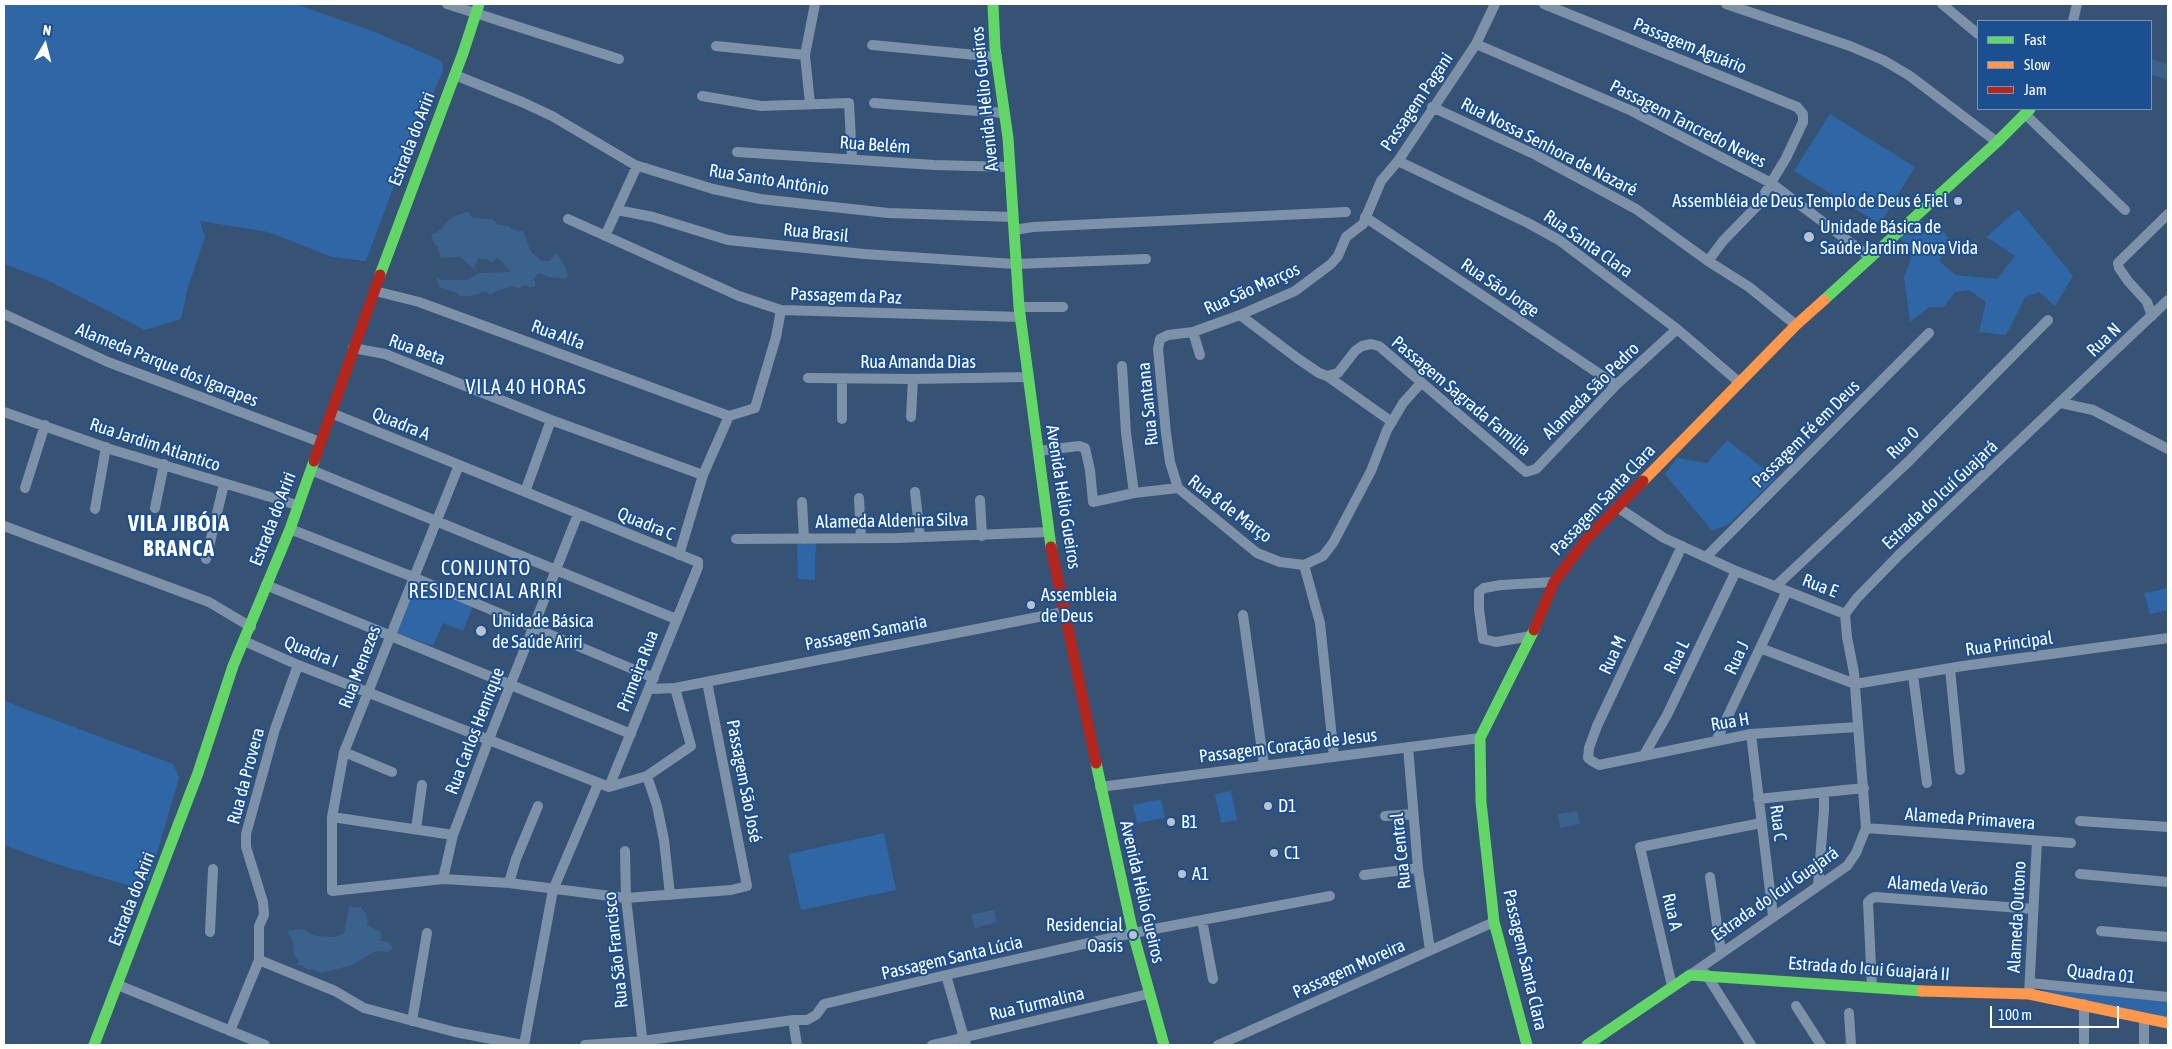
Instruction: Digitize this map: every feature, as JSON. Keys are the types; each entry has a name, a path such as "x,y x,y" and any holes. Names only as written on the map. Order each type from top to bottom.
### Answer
{"street":[{"path":"447,4 477,8 619,59"},
{"path":"810,104 805,55 815,4"},
{"name":"Avenida Hélio Gueiros","path":"993,4 997,57 1010,167 1015,264 1020,312 1049,532 1100,786 1148,994 1164,1045"},
{"name":"Passagem Pagani","path":"1365,217 1382,181 1398,161 1432,107 1476,44 1494,4"},
{"name":"Passagem Aguário","path":"1544,4 1797,106 1804,114 1803,122 1786,158 1771,183"},
{"path":"1726,4 1850,46 1883,60 1910,76 1998,142"},
{"path":"1942,4 1977,33"},
{"path":"2073,20 2077,4"},
{"name":"Estrada do Ariri","path":"94,1045 198,773 233,666 251,627 266,585 290,529 383,265 455,75 477,8"},
{"name":"Passagem Tancredo Neves","path":"1476,44 1632,111 1771,183 1872,258"},
{"path":"872,45 997,57"},
{"path":"716,46 805,55"},
{"name":"Rua Santo Antônio","path":"455,75 552,116 637,166 713,189 760,199 888,214 1013,217"},
{"path":"702,96 761,106 849,103 852,159"},
{"path":"874,103 1004,113"},
{"name":"Rua Nossa Senhora de Nazaré","path":"1432,107 1536,155 1636,208 1708,261 1749,287 1796,325"},
{"path":"2028,112 2125,210"},
{"name":"Passagem Santa Clara","path":"1527,1045 1494,922 1481,802 1480,738 1554,582 1588,537 1796,325 1872,258 2028,112"},
{"name":"Rua Belém","path":"737,152 934,165 1010,167"},
{"name":"Rua Santa Clara","path":"1398,161 1560,240 1677,329 1740,383"},
{"path":"605,236 637,166"},
{"path":"1708,261 1723,241 1757,206 1771,183"},
{"name":"Rua Brasil","path":"617,210 652,217 736,241 873,255 1015,264 1146,259"},
{"path":"1014,230 1041,226 1346,212"},
{"path":"2152,316 2147,302 2128,281 2119,268 2118,262 2168,214"},
{"name":"Rua São Marços","path":"1181,334 1193,332 1240,315 1295,291 1321,273 1338,256 1346,237 1364,224 1365,217"},
{"name":"Rua São Jorge","path":"1365,217 1616,385"},
{"name":"Passagem da Paz","path":"568,219 739,296 781,310 1020,312 1064,307"},
{"name":"Rua Alfa","path":"375,291 419,302 729,416"},
{"name":"Rua N","path":"2061,403 2168,300"},
{"path":"679,555 703,475 729,416 755,408 776,338 781,310"},
{"name":"Alameda Parque dos Igarapes","path":"4,314 108,362 320,442"},
{"path":"1240,315 1306,364 1328,376 1392,422"},
{"name":"Rua 0","path":"1776,586 1908,462 2048,320"},
{"name":"Alameda São Pedro","path":"1526,472 1536,469 1616,385 1677,329"},
{"path":"1193,332 1200,355"},
{"name":"Passagem Fé em Deus","path":"1706,557 1929,333"},
{"name":"Rua Santana","path":"1178,488 1170,462 1158,342 1163,337 1181,334"},
{"name":"Passagem Sagrada Familia","path":"1328,376 1338,373 1355,351 1362,346 1372,344 1379,346 1526,472"},
{"name":"Rua Beta","path":"353,348 385,354 551,420 703,475"},
{"name":"Rua Santana","path":"1122,366 1126,433 1134,493"},
{"name":"Rua Amanda Dias","path":"808,378 1028,377"},
{"path":"842,379 842,419"},
{"path":"911,417 913,379"},
{"path":"1334,757 1320,623 1304,565 1323,556 1333,542 1358,499 1392,422 1404,403 1421,383"},
{"path":"2061,403 2093,410 2168,449"},
{"name":"Estrada do Icuí Guajará","path":"1845,614 1857,598 1900,554 2061,403"},
{"name":"Rua Jardim Atlantico","path":"4,412 106,447 298,505"},
{"name":"Quadra A","path":"330,413 526,492"},
{"path":"526,492 551,420"},
{"path":"25,488 45,425"},
{"name":"Rua 8 de Março","path":"1038,451 1079,446 1085,448 1090,470 1092,502 1134,493 1178,488 1257,553 1280,562 1304,565"},
{"path":"95,509 106,447"},
{"path":"155,508 164,464"},
{"name":"Rua Menezes","path":"443,879 332,891 332,817 344,752 459,465"},
{"path":"311,470 676,619"},
{"path":"206,559 224,484"},
{"name":"Quadra C","path":"526,492 698,562 698,567"},
{"path":"915,492 920,536"},
{"path":"859,498 861,538"},
{"path":"980,500 982,536"},
{"path":"802,502 804,539"},
{"name":"Rua E","path":"1617,507 1664,538 1736,572 1845,614 1855,684 1866,828"},
{"name":"Rua Carlos Henrique","path":"443,879 453,835 509,684 578,514"},
{"path":"4,526 209,602 251,627"},
{"path":"290,529 413,577 654,678"},
{"name":"Alameda Aldenira Silva","path":"736,539 982,536 1049,532"},
{"name":"Rua M","path":"1610,762 1599,765 1592,761 1588,758 1588,748 1682,546"},
{"name":"Primeira Rua","path":"609,787 698,567"},
{"name":"Rua L","path":"1644,755 1667,715 1736,572"},
{"path":"1530,636 1496,642 1483,639 1478,609 1479,592 1484,588 1501,585 1554,582"},
{"path":"266,585 631,734"},
{"name":"Rua J","path":"1717,739 1787,591"},
{"name":"Passagem Samaria","path":"650,689 674,688 708,682 1064,612"},
{"path":"1243,615 1264,766"},
{"name":"Rua Principal","path":"1855,684 2168,638"},
{"name":"Quadra I","path":"244,641 298,665 489,739 598,784"},
{"path":"1760,648 1855,684"},
{"name":"Rua da Provera","path":"259,960 259,926 264,915 264,909 248,855 246,834 275,729 298,665"},
{"path":"1950,669 1960,770"},
{"path":"1913,675 1927,783"},
{"name":"Passagem São José","path":"670,896 731,890 747,886 708,682"},
{"path":"230,1031 259,960 335,991 364,1008 412,1021 524,1045 553,890 598,784 609,787 647,776 691,746 674,688"},
{"name":"Rua H","path":"1610,762 1717,739 1751,734 1857,727"},
{"name":"Rua C","path":"1751,734 1773,916"},
{"name":"Passagem Coração de Jesus","path":"1100,786 1480,738"},
{"name":"Rua Central","path":"1408,747 1412,814 1430,950"},
{"path":"344,752 392,772"},
{"path":"443,879 509,883 626,898 670,896 660,823 647,776"},
{"path":"416,829 422,785"},
{"path":"1758,799 1864,788"},
{"path":"1818,886 1824,792"},
{"path":"509,883 516,859 538,806"},
{"path":"1385,816 1412,814"},
{"path":"332,817 453,835"},
{"path":"2080,821 2168,827"},
{"name":"Rua A","path":"1672,986 1640,846 1761,823"},
{"name":"Estrada do Icuí Guajará","path":"1690,975 1847,866 1856,853 1866,828"},
{"name":"Alameda Primavera","path":"1866,828 2071,843"},
{"name":"Alameda Outono","path":"2029,989 2038,841"},
{"name":"Rua São Francisco","path":"626,851 626,898 642,1043"},
{"path":"1364,875 1418,868"},
{"path":"210,932 213,869"},
{"path":"2080,874 2168,882"},
{"path":"1710,877 1721,952"},
{"name":"Passagem Santa Lúcia","path":"585,1045 642,1043 793,1020 811,1019 824,1004 1133,933 1330,896"},
{"name":"Alameda Verão","path":"1872,988 1868,902 1874,897 2033,909"},
{"path":"1202,920 1213,979"},
{"name":"Passagem Moreira","path":"1218,1045 1494,922"},
{"path":"2101,931 2168,937"},
{"path":"412,1021 427,933"},
{"path":"1705,964 1704,970 1751,1045"},
{"path":"1586,1045 1690,975"},
{"name":"Estrada do Icui Guajará II","path":"1690,975 1872,988 2029,989 2144,1019 2168,1023"},
{"path":"946,976 964,1042"},
{"path":"118,985 265,1045"},
{"name":"Quadra 01","path":"2029,989 2168,997"},
{"name":"Rua Turmalina","path":"932,1045 964,1042 1148,994"},
{"path":"2084,1004 2084,1045"},
{"path":"1796,1006 1821,1045"},
{"path":"1849,1013 1851,1045"},
{"path":"2144,1019 2144,1045"},
{"path":"793,1020 797,1045"}],"shaded area":[{"path":"4,4 296,4 375,32 442,61 443,71 401,167 366,261 332,257 268,232 200,221 205,237 188,287 181,319 145,330 47,280 4,264"},
{"path":"1830,114 1915,167 1880,224 1794,171"},
{"path":"2018,209 2073,276 2055,306 2039,292 2025,297 2006,335 1979,332 1986,302 1969,290 1955,292 1944,307 1929,307 1910,322 1904,277 1911,259 1910,250 1900,238 1914,227 1931,235 1943,231 1950,241 1939,261 1956,275 1997,279 2015,256 1986,237"},
{"path":"465,212 469,213 473,218 492,219 499,225 523,231 531,252 541,261 549,261 555,254 558,255 566,268 568,275 566,279 549,277 538,273 534,279 536,285 534,287 530,288 525,285 519,288 512,287 499,290 490,295 484,291 476,295 459,296 459,294 439,287 436,276 440,280 467,280 479,273 511,272 497,257 492,263 487,259 478,259 474,269 460,257 441,258 438,247 434,244 431,235 440,230 451,218"},
{"path":"1727,440 1776,478 1729,524 1712,531 1665,474 1677,458 1707,463"},
{"path":"817,542 815,580 798,579 797,543"},
{"path":"414,581 474,604 463,631 443,623 433,646 395,632"},
{"path":"2168,588 2168,610 2150,614 2144,593"},
{"path":"4,701 173,764 179,778 149,880 137,888 50,862 4,845"},
{"path":"1231,791 1237,820 1221,823 1215,794"},
{"path":"1161,799 1165,818 1137,823 1133,805"},
{"path":"1577,811 1580,824 1560,828 1558,814"},
{"path":"884,833 896,890 801,910 788,854"},
{"path":"349,907 361,907 366,914 367,925 381,932 382,938 379,940 388,942 393,948 387,952 376,951 352,965 322,973 311,969 309,971 302,965 297,965 299,961 294,955 293,942 287,931 299,929 317,936 336,937 344,933"},
{"path":"994,910 997,922 975,928 971,915"},
{"path":"2043,989 2168,1001 2168,1019 2047,995"}],"waterway":[{"path":"2152,67 2168,72"}],"traffic: fast":[{"path":"380,275 463,53 479,4"},
{"path":"993,4 995,48 1008,138 1019,307 1051,547"},
{"path":"1824,300 1997,142 2029,110"},
{"path":"94,1045 198,773 233,666 290,529 314,461"},
{"path":"1527,1045 1494,922 1481,802 1480,738 1534,630"},
{"path":"1096,763 1133,933 1164,1045"},
{"path":"1587,1045 1690,975 1922,991"}],"traffic: slow":[{"path":"1643,481 1796,325 1824,300"},
{"path":"1922,991 2029,994 2168,1023"}],"traffic: jam":[{"path":"314,461 380,275"},
{"path":"1534,630 1554,582 1588,537 1643,481"},
{"path":"1051,547 1096,763"}],"place":[{"name":"Assembléia de Deus Templo de Deus é Fiel","path":"1958,201"},
{"name":"Unidade Básica de Saúde Jardim Nova Vida","path":"1809,237"},
{"name":"Assembleia de Deus","path":"1031,605"},
{"name":"Unidade Básica de Saúde Ariri","path":"481,631"},
{"name":"D1","path":"1268,806"},
{"name":"B1","path":"1171,822"},
{"name":"C1","path":"1274,853"},
{"name":"A1","path":"1182,874"},
{"name":"Residencial Oasis","path":"1133,935"}],"district":[{"name":"VILA 40 HORAS","path":"526,388"},
{"name":"VILA JIBÓIA BRANCA","path":"179,536"},
{"name":"CONJUNTO RESIDENCIAL ARIRI","path":"486,580"}]}
